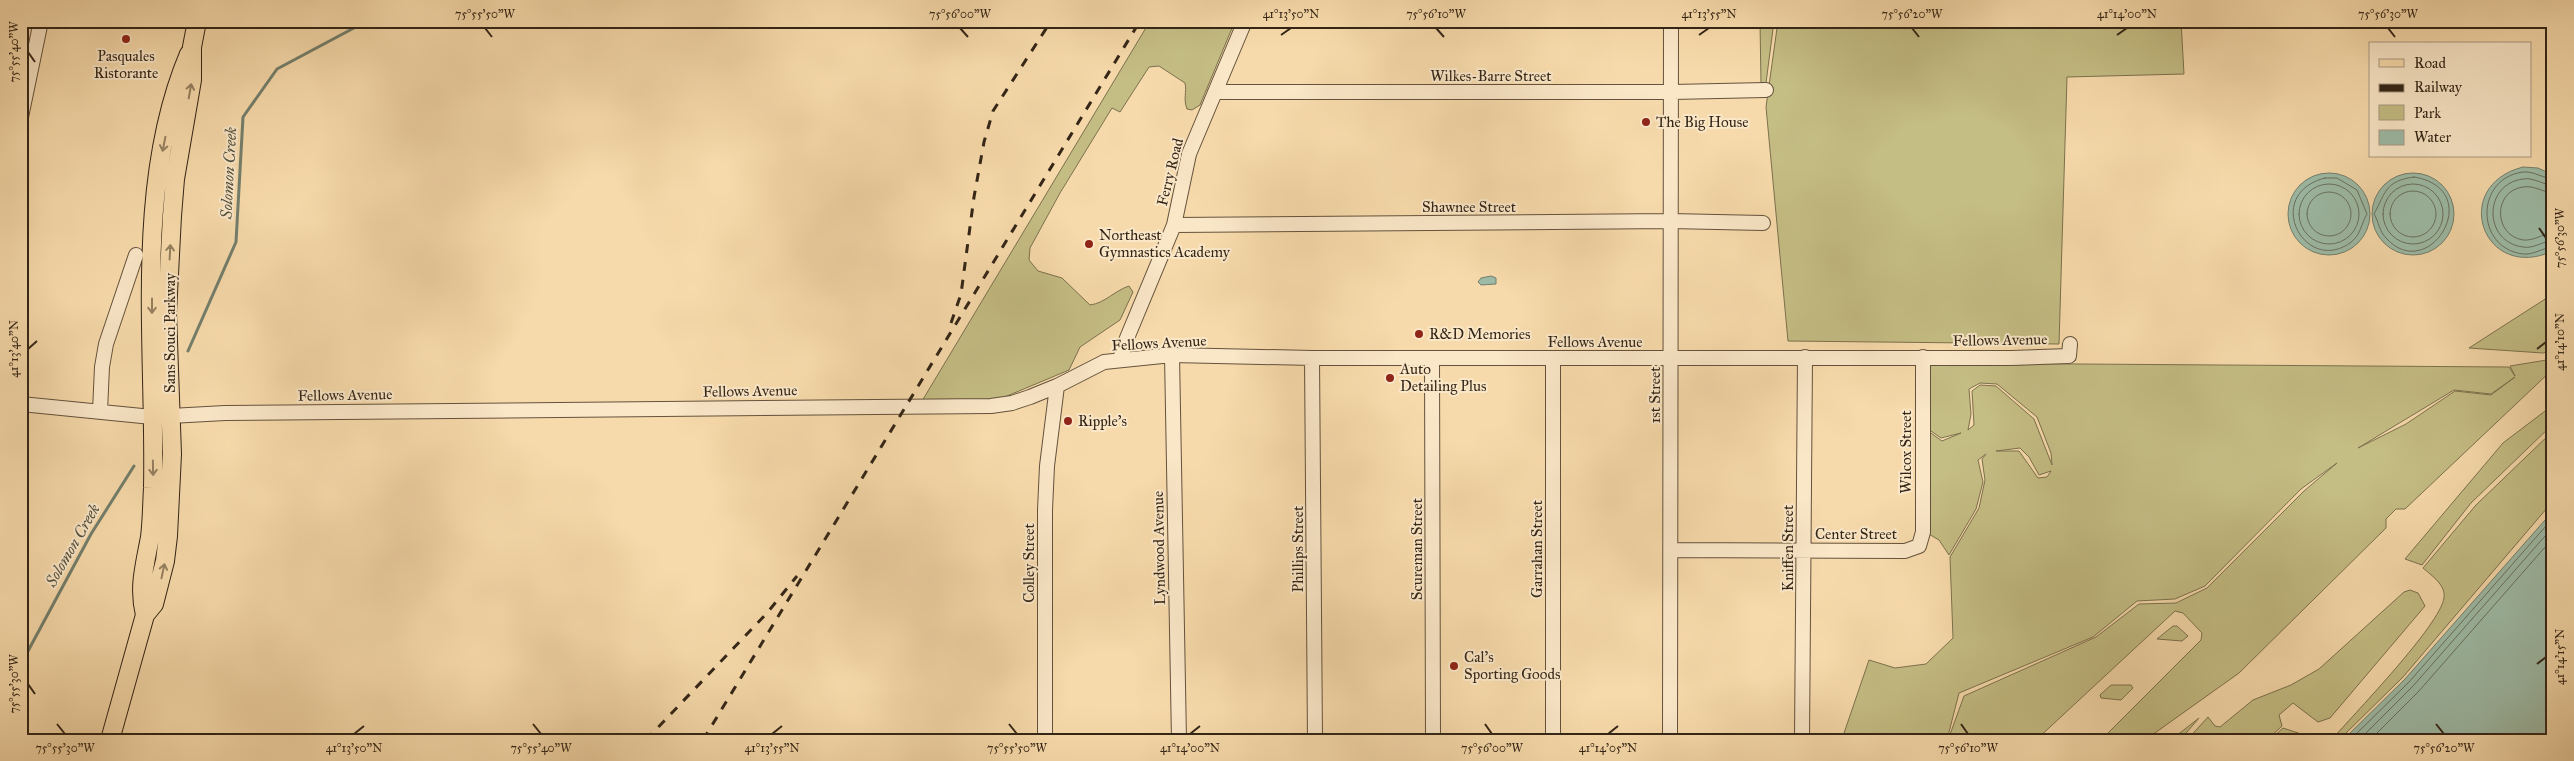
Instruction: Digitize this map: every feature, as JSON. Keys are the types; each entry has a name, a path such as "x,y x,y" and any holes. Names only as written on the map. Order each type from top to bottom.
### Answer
{"main road":[{"name":"Sans Souci Parkway","path":"110,740 144,615 154,604 165,560 171,494 171,416 166,314 176,178 192,80 192,47 197,21"},
{"name":"Sans Souci Parkway","path":"144,615 140,597 152,510 152,246 159,171 176,85 192,47"}],"street":[{"path":"21,117 41,21"},
{"name":"Ferry Road","path":"1120,359 1174,225 1189,154 1245,21"},
{"name":"1st Street","path":"1670,740 1671,21"},
{"name":"Wilkes-Barre Street","path":"1215,92 1672,92 1766,90"},
{"name":"Shawnee Street","path":"1174,225 1763,223"},
{"path":"100,411 102,367 106,344 136,255"},
{"name":"Fellows Avenue","path":"21,404 152,417 313,412 991,406 1012,403 1056,386 1104,362 1172,355 1312,358 1552,359 1923,357 2070,350"},
{"name":"Lyndwood Avenue","path":"1172,355 1179,740"},
{"name":"Kniffen Street","path":"1802,740 1805,357"},
{"name":"Wilcox Street","path":"1919,546 1923,532 1923,357"},
{"name":"Phillips Street","path":"1312,358 1315,740"},
{"name":"Scureman Street","path":"1432,358 1433,740"},
{"name":"Garrahan Street","path":"1552,359 1553,740"},
{"name":"Colley Street","path":"1045,740 1045,510 1047,466 1056,386"},
{"name":"Center Street","path":"1671,550 1905,551 1919,546"}],"green space":[{"path":"1150,21 1235,21 1200,105 1192,110 1187,109 1185,83 1159,66 1149,67 1120,112 1112,108 1060,193 1030,248 1029,260 1038,271 1062,278 1090,305 1100,302 1129,286 1133,292 1120,320 1080,347 1069,370 1000,399 922,401"},
{"path":"1760,21 1774,21 1766,83 1761,84"},
{"path":"1778,21 2181,21 2184,74 2067,77 2059,344 1788,341 1766,107"},
{"path":"2553,294 2553,350 2543,353 2469,348"},
{"path":"2553,359 2553,369 2405,509 2396,509 2386,519 2386,528 2239,673 2145,740 2101,740 2201,640 2202,633 2183,613 2175,611 2036,740 1948,740 1964,696 2096,637 2139,604 2176,603 2207,588 2304,491 2337,463 2301,489 2205,586 2175,599 2137,601 2093,637 1959,693 1947,740 1842,739 1869,660 1895,668 1926,664 1953,638 1950,557 1979,508 1985,480 1982,459 1986,454 1978,460 1983,482 1976,509 1949,555 1939,540 1927,533 1928,431 1942,441 1961,433 1941,438 1928,429 1926,366 1933,363 2509,367 2515,376 2510,366","holes":["2515,377 2491,395 2455,391 2406,424 2358,448 2454,390 2491,394","1980,383 1997,384 2037,417 2051,453 2052,465 2034,419 1996,386 1980,385 1972,391 1974,425 1968,430 1971,414 1969,389","2020,448 2029,457 2039,475 2051,471 2047,477 2038,478 2019,451 1996,451"]},
{"path":"2553,405 2553,424 2471,503 2422,565 2405,559 2503,443"},
{"path":"2553,431 2553,501 2403,677 2339,740 2335,736 2413,647 2439,611 2444,598 2443,589 2438,581 2423,568 2476,505"},
{"path":"2410,590 2418,593 2425,606 2330,718 2318,722 2293,703 2279,715 2282,726 2267,740 2187,740 2208,717 2215,726 2220,727 2253,700 2291,685 2319,669 2404,592"},
{"path":"2173,626 2177,626 2188,636 2182,641 2157,639"},
{"path":"2111,685 2131,685 2133,688 2121,700 2101,698 2100,695"},
{"path":"2199,718 2180,740 2171,740"},
{"path":"2283,728 2310,737 2312,740 2270,740"}],"water":[{"path":"2523,167 2538,168 2553,175 2553,251 2529,257 2508,254 2493,243 2484,228 2482,210 2487,193 2500,177"},
{"path":"2329,173 2345,176 2358,185 2367,198 2370,214 2367,230 2358,243 2345,252 2329,255 2313,252 2300,243 2291,230 2288,214 2291,198 2300,185 2313,176"},
{"path":"2405,173 2421,173 2436,180 2447,191 2454,206 2451,230 2442,243 2421,255 2405,255 2390,248 2379,237 2372,222 2372,206 2379,191 2390,180"},
{"path":"1491,276 1496,278 1496,284 1481,285 1478,282 1481,278"},
{"path":"2553,511 2553,740 2343,740 2405,679"}],"waterway":[{"name":"Solomon Creek","path":"188,351 236,242 243,117 277,69 367,21"},
{"name":"Solomon Creek","path":"21,664 91,534 134,466"}],"railway":[{"path":"951,323 961,294 974,197 984,142 993,111 1051,21"},
{"path":"703,740 1140,21"},
{"path":"646,740 767,613 797,576"}],"place":[{"name":"Pasquales Ristorante","path":"126,39"},
{"name":"The Big House","path":"1646,122"},
{"name":"Northeast Gymnastics Academy","path":"1089,244"},
{"name":"R&D Memories","path":"1419,334"},
{"name":"Auto Detailing Plus","path":"1390,378"},
{"name":"Ripple's","path":"1068,421"},
{"name":"Cal's Sporting Goods","path":"1454,666"}]}
